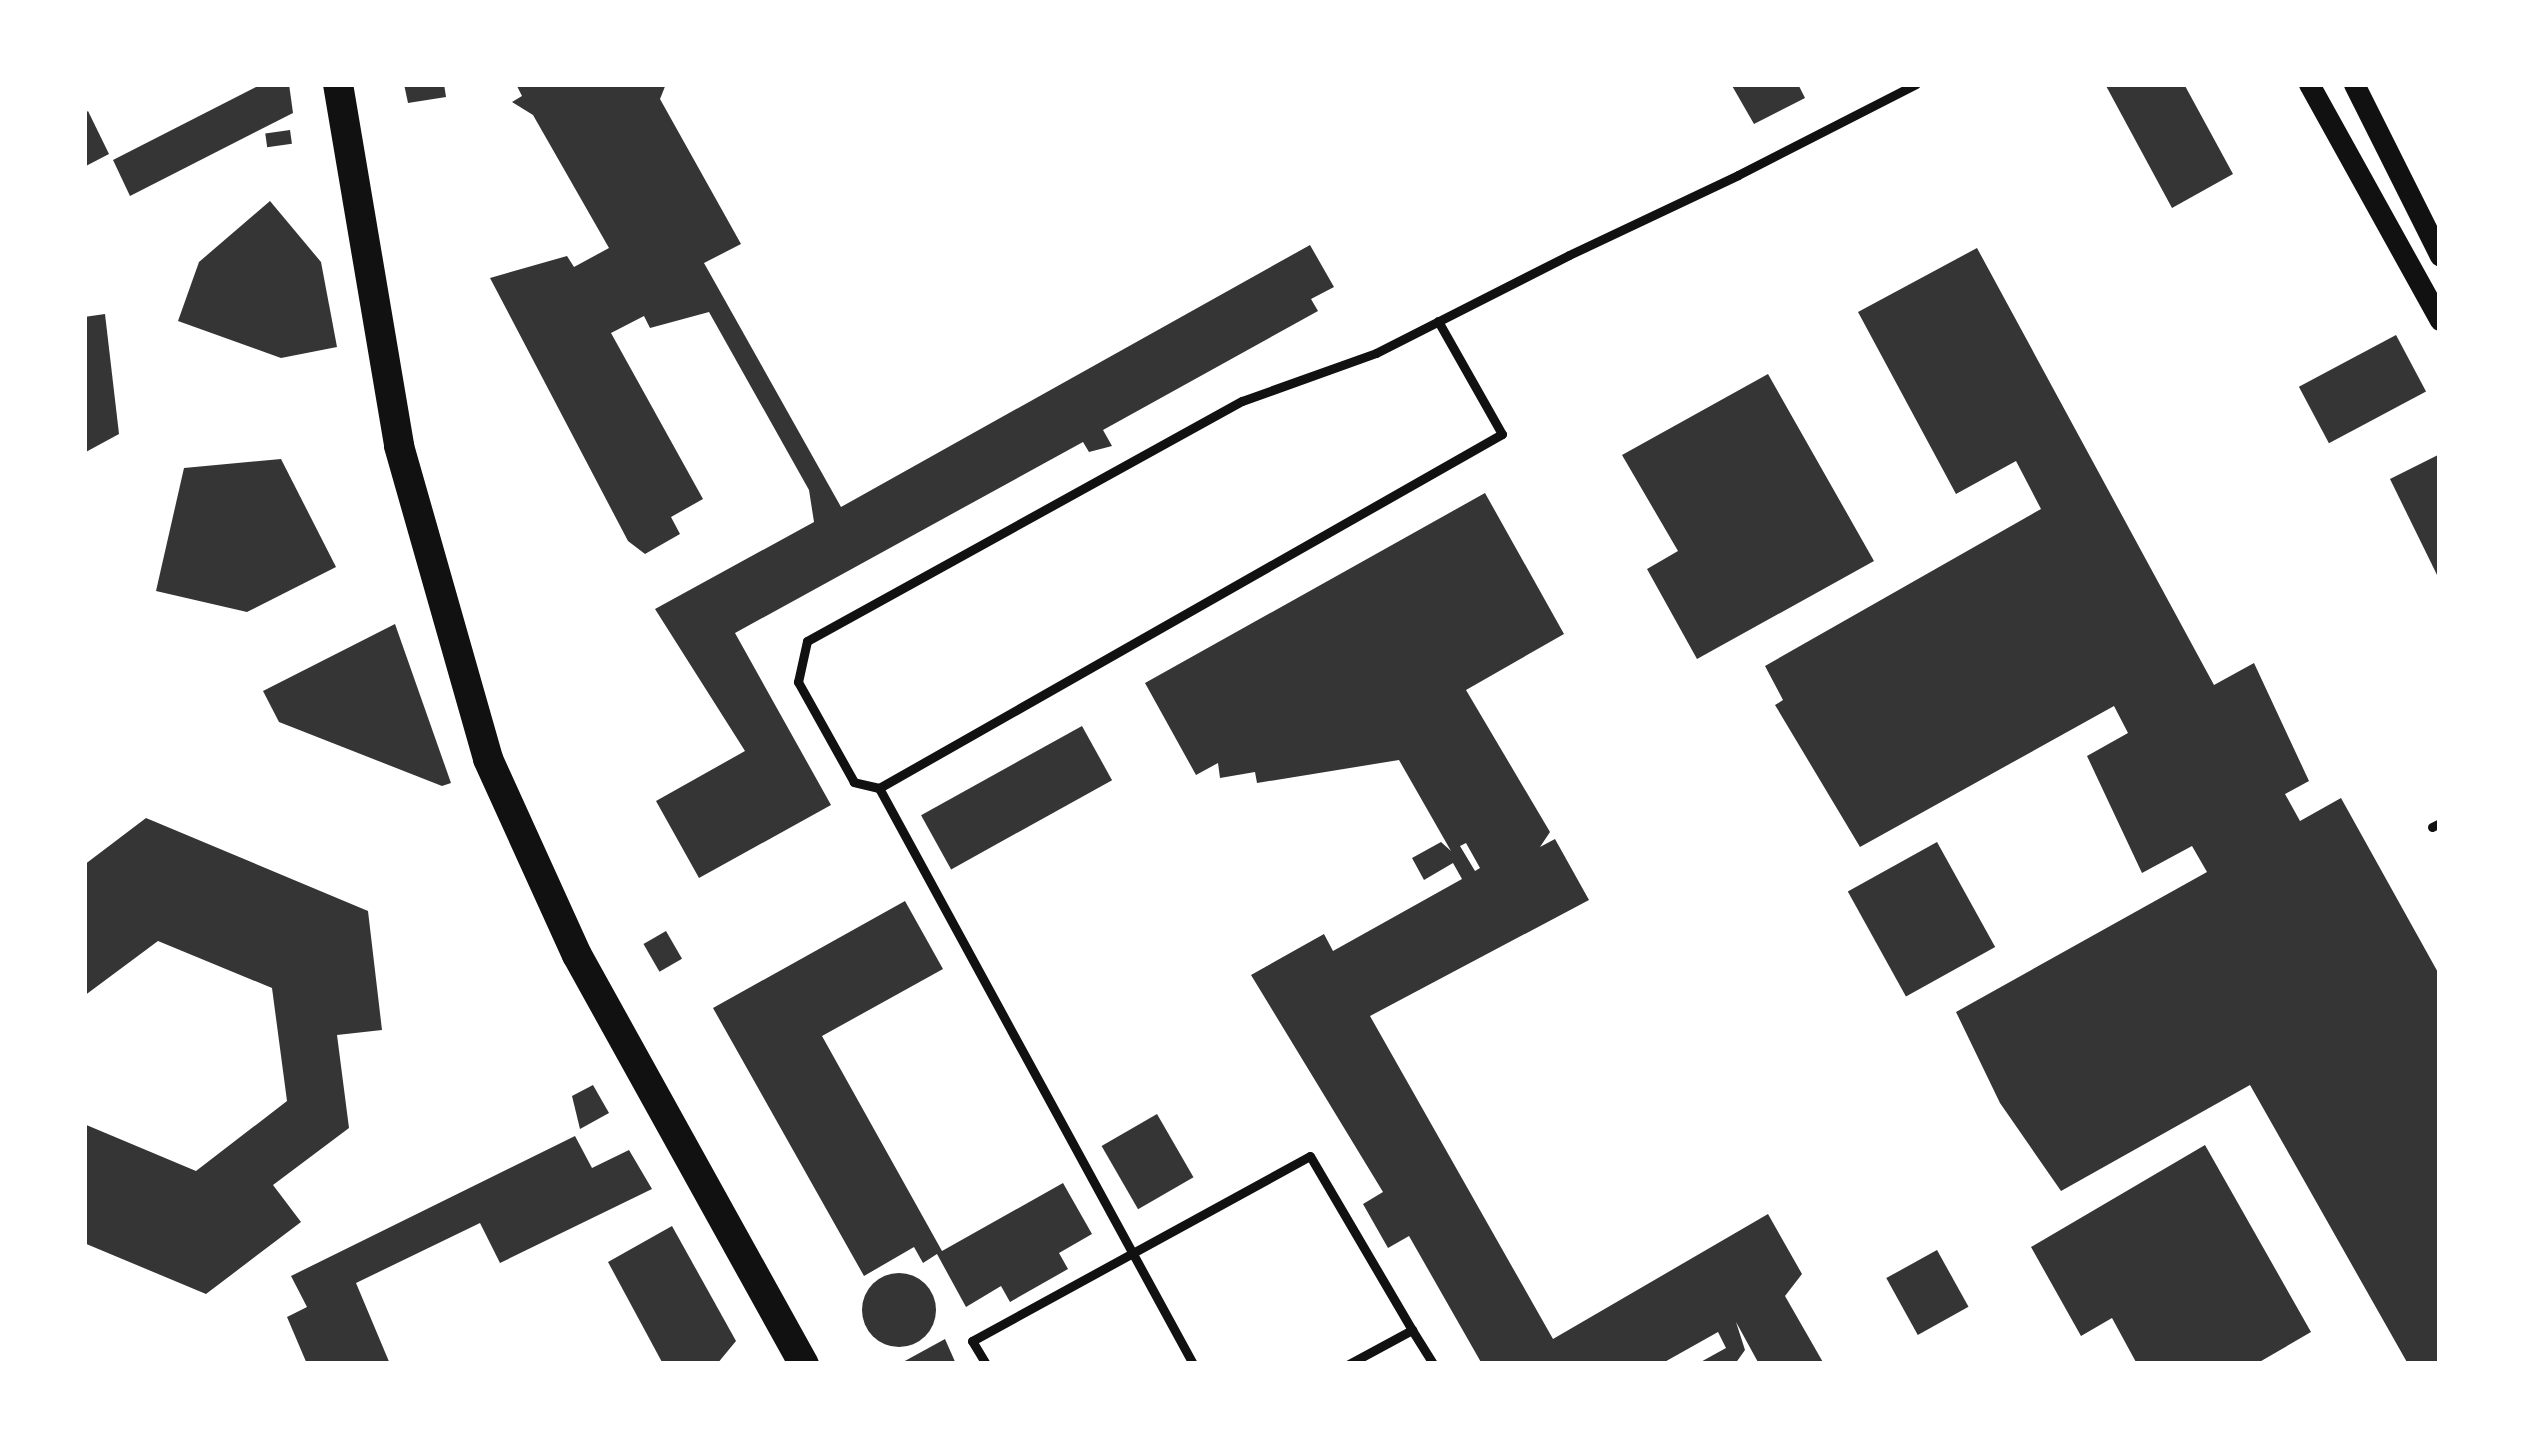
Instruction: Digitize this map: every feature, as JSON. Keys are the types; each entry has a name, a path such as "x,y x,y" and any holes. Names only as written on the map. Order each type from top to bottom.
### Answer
{"main road":[{"path":"338,84 399,446 488,759 577,955 805,1364"}],"street":[{"path":"2309,84 2440,320"},
{"path":"2354,84 2440,256"}],"lane":[{"path":"1438,321 1502,434 879,788 854,782 798,682 807,640 1242,401 1438,321 1916,84"},
{"path":"879,788 1193,1364"},
{"path":"986,1364 972,1341 1310,1156 1433,1364"},
{"path":"1349,1364 1412,1330"}],"building":[{"path":"262,84 289,84 293,113 130,196 113,160"},
{"path":"404,84 444,84 446,97 408,103"},
{"path":"516,84 666,84 660,99 741,244 704,263 841,507 1310,245 1334,287 1311,299 1318,311 1103,430 1112,446 1089,452 1083,442 735,633 831,805 699,878 656,801 745,751 655,609 814,522 809,490 709,312 650,328 644,316 611,333 703,499 671,517 680,534 645,554 628,541 490,278 567,256 574,267 609,248 533,115 512,102 522,96"},
{"path":"1731,84 1798,84 1805,98 1754,124"},
{"path":"2105,84 2184,84 2233,174 2172,208"},
{"path":"88,111 109,154 84,167 84,114"},
{"path":"290,130 292,144 267,147 265,133"},
{"path":"270,201 321,262 337,347 281,358 178,321 199,262"},
{"path":"1977,248 2214,685 2254,663 2309,781 2285,794 2300,821 2341,798 2440,976 2440,1364 2408,1364 2250,1085 2061,1191 2000,1103 1956,1012 2207,872 2192,846 2142,873 2087,756 2128,733 2114,706 1860,847 1775,705 1783,700 1765,666 2041,509 2016,461 1956,494 1858,312"},
{"path":"105,314 119,434 84,453 84,317"},
{"path":"2396,335 2426,392 2329,443 2299,387"},
{"path":"1768,374 1874,561 1697,659 1647,569 1678,551 1622,455"},
{"path":"2440,454 2440,581 2390,479"},
{"path":"281,459 336,567 247,612 156,591 184,468"},
{"path":"1485,493 1564,634 1466,690 1550,832 1540,847 1555,839 1589,900 1370,1016 1553,1339 1768,1214 1802,1274 1785,1296 1824,1364 1759,1364 1736,1322 1745,1350 1735,1364 1697,1364 1726,1348 1718,1332 1661,1364 1482,1364 1409,1236 1388,1248 1363,1204 1383,1192 1251,975 1324,934 1333,951 1462,879 1453,863 1424,880 1412,858 1441,842 1451,851 1399,760 1257,783 1255,772 1220,778 1218,763 1196,775 1145,683","holes":["1466,843 1480,868 1475,871 1460,846"]},
{"path":"395,624 451,783 442,786 279,722 263,691"},
{"path":"1082,726 1112,780 951,869 921,815"},
{"path":"146,818 368,911 382,1030 337,1035 349,1128 273,1185 301,1222 206,1294 84,1243 84,1124 196,1171 287,1101 272,988 158,941 84,996 84,865"},
{"path":"1937,842 1995,947 1906,996 1848,891"},
{"path":"905,901 943,969 822,1036 942,1251 1063,1183 1092,1234 1059,1253 1068,1269 1010,1302 1001,1286 966,1307 937,1254 923,1263 914,1247 864,1276 713,1008"},
{"path":"666,931 682,959 659,972 643,944"},
{"path":"593,1085 609,1113 580,1129 572,1096"},
{"path":"1157,1114 1194,1177 1138,1209 1102,1146"},
{"path":"575,1136 592,1168 629,1150 652,1189 500,1263 480,1223 356,1283 390,1364 307,1364 287,1317 307,1307 291,1276"},
{"path":"2205,1145 2311,1332 2256,1364 2137,1364 2112,1318 2081,1336 2031,1247"},
{"path":"672,1226 736,1341 717,1364 663,1364 608,1262"},
{"path":"1937,1250 1969,1307 1918,1335 1886,1278"},
{"path":"899,1273 925,1284 936,1310 925,1336 899,1347 873,1336 862,1310 873,1284"},
{"path":"945,1339 956,1364 903,1364 903,1362"}]}
